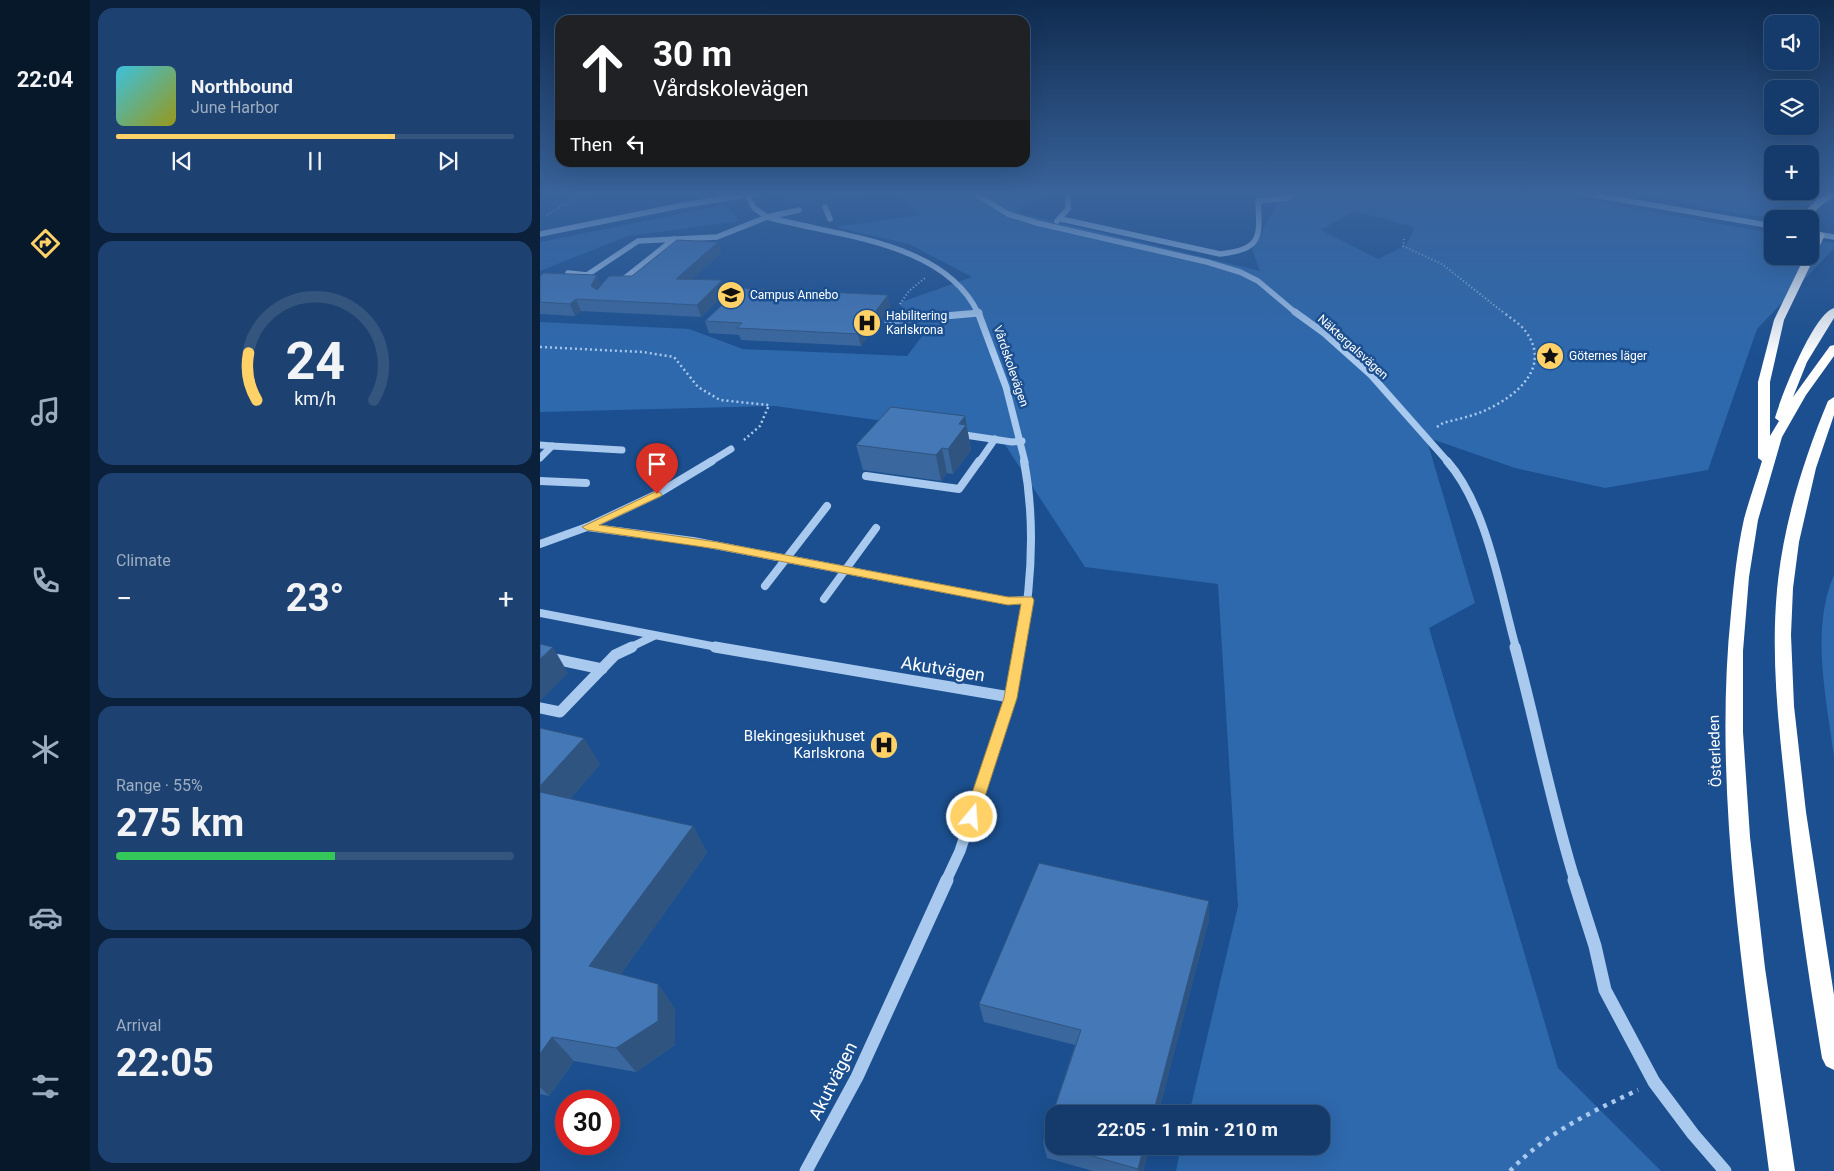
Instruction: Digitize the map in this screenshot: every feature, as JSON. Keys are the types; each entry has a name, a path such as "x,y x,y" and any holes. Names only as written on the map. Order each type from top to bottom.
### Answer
{"highway":[{"path":"1764,474 1764,382 1780,320 1806,265"},
{"path":"1776,437 1787,392 1797,368 1811,343 1834,311"},
{"name":"Österleden","path":"1782,1171 1754,968 1740,837 1734,732 1735,651 1742,577 1751,520 1776,437 1800,395 1834,348"},
{"path":"1834,401 1818,438 1796,528 1785,587 1782,662 1801,853 1834,1058"},
{"path":"1818,438 1834,424"}],"street":[{"path":"568,273 587,274 629,248"},
{"path":"620,282 663,248"},
{"name":"Vårdskolevägen","path":"888,248 918,258 959,284 980,313 1011,399 1028,468 1032,518 1028,600 1010,698"},
{"name":"Näktergalsvägen","path":"1144,248 1207,262 1240,272 1258,281 1294,312 1324,333 1371,375 1456,471 1482,523 1533,712"},
{"path":"1191,248 1220,254 1239,251 1246,248"},
{"path":"1207,262 1220,254"},
{"path":"888,321 980,313"},
{"path":"948,432 1022,441"},
{"path":"866,476 959,489 996,439"},
{"path":"540,445 622,450"},
{"path":"540,458 552,446"},
{"path":"540,544 587,527 657,494 731,449"},
{"path":"540,481 586,483"},
{"path":"765,586 788,559 827,506"},
{"path":"587,527 693,541 1008,601 1028,600"},
{"path":"824,599 876,528"},
{"name":"Akutvägen","path":"540,612 654,636 1010,698 960,851 857,1077 806,1171"},
{"path":"540,708 560,712 615,655 654,636"},
{"path":"540,656 602,669"},
{"path":"1533,712 1561,837 1595,946 1605,990 1654,1082 1693,1134 1725,1171"}],"path":[{"path":"1407,248 1442,264 1458,275 1525,330 1532,339 1538,356 1533,372 1519,390 1485,411 1443,423 1426,436"},
{"path":"888,321 909,292 926,277"},
{"path":"540,347 642,352 674,357 698,387 720,400 769,406 765,421 760,428 731,449"},
{"path":"1510,1171 1517,1162 1562,1127 1654,1082"}],"shaded area":[{"path":"540,248 599,248 540,271"},
{"path":"916,248 1163,248 1260,271 1253,248 1356,248 1378,259 1401,248 1764,248 1764,265 1818,265 1757,329 1708,470 1605,488 1515,468 1426,437 1475,603 1429,628 1558,1068 1661,1171 1176,1171 1179,1155 1330,1155 1330,1105 1191,1105 1238,906 1218,584 1085,567 1000,437 775,406 540,412 540,322 689,329 743,349 907,356 923,335 899,303 972,277"},
{"path":"1819,248 1834,248 1819,264"},
{"path":"1834,575 1834,757 1822,665 1822,642 1827,596"}],"building":[{"path":"667,248 712,248 676,279 722,280 697,305 576,299 570,304 540,302 540,276 544,273 597,275 591,286 597,290 609,276 632,276"},
{"path":"740,288 888,295 858,334 737,328 742,323 705,321"},
{"path":"891,407 965,416 959,424 966,425 948,449 942,448 936,455 856,445"},
{"path":"540,644 553,647 540,659"},
{"path":"540,728 584,738 540,786"},
{"path":"540,792 693,826 589,966 658,984 658,1021 616,1048 552,1037 540,1054"},
{"path":"1039,863 1209,901 1155,1105 1056,1105 1081,1030 979,1004"},
{"path":"1089,1155 1142,1155 1138,1169"}],"place":[{"name":"Campus Annebo","path":"731,295"},
{"name":"Habilitering Karlskrona","path":"867,323"},
{"name":"Göternes läger","path":"1550,356"},
{"name":"Blekingesjukhuset Karlskrona","path":"884,745"}],"route":[{"path":"657,494 587,527 693,541 1008,601 1028,600 1010,698 972,817"}]}
